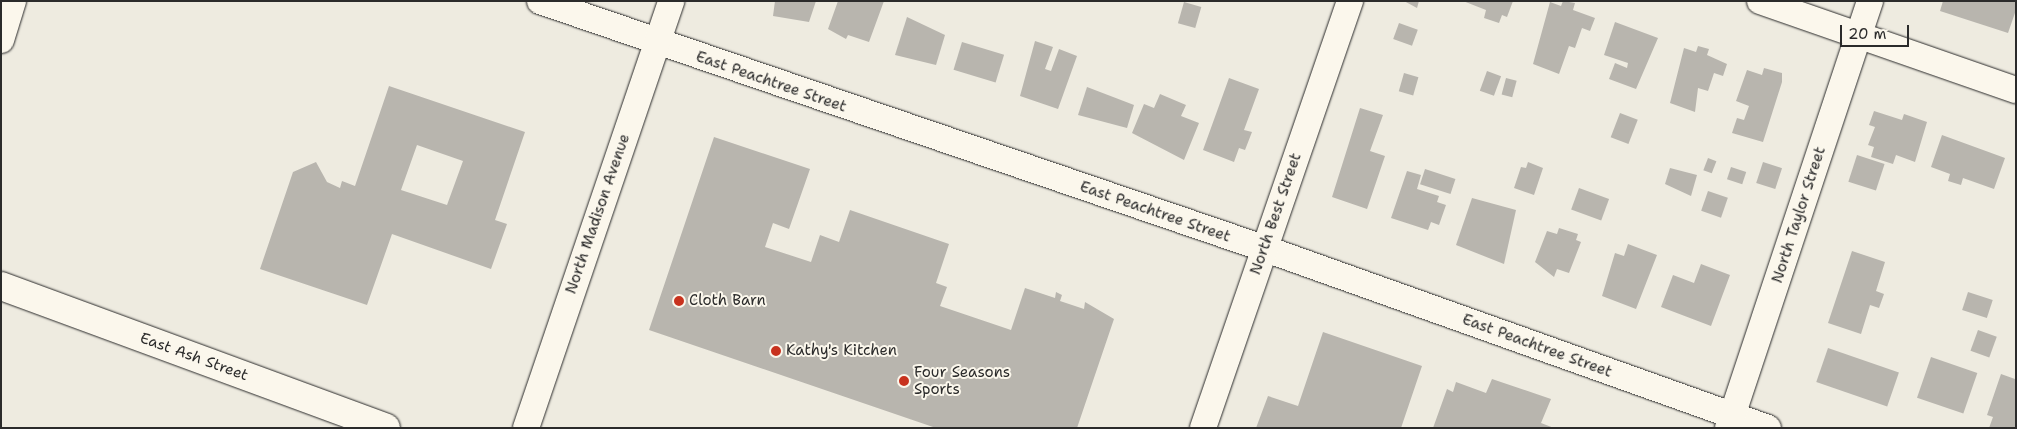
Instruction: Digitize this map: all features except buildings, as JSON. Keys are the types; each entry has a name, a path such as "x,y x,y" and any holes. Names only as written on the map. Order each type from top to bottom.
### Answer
{"main road":[{"name":"East Ash Street","path":"2,291 386,428"}],"street":[{"path":"1,40 13,1"},
{"name":"East Peachtree Street","path":"540,1 656,43 1263,248 1730,422 1768,428"},
{"name":"North Madison Avenue","path":"526,428 671,1"},
{"name":"North Best Street","path":"1203,428 1263,248 1350,1"},
{"path":"1760,1 2016,90"},
{"name":"North Taylor Street","path":"1730,422 1870,1"}],"place":[{"name":"Cloth Barn","path":"679,301"},
{"name":"Kathy's Kitchen","path":"776,351"},
{"name":"Four Seasons Sports","path":"904,381"}]}
